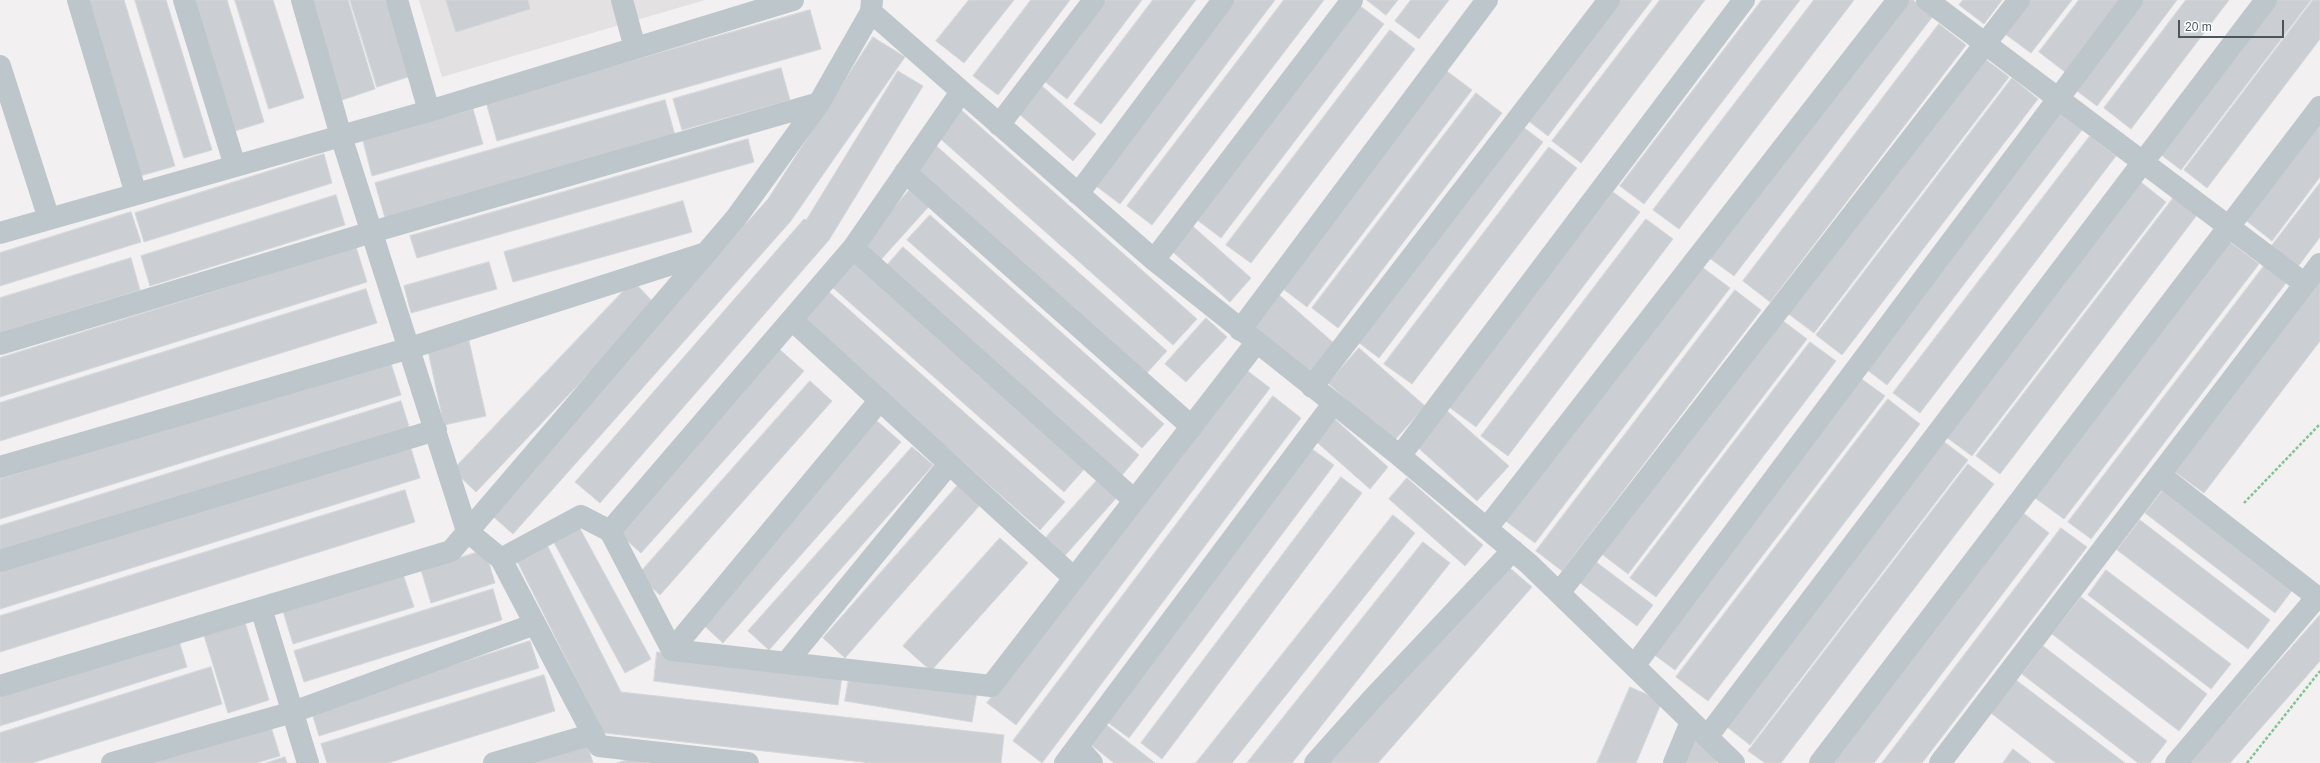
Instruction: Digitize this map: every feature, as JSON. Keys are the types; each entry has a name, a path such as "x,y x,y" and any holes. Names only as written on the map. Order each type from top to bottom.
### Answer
{"street":[{"path":"78,0 136,194"},
{"path":"184,0 235,166"},
{"path":"302,0 341,136 410,348 467,531 501,559 599,748"},
{"path":"397,0 429,111"},
{"path":"622,0 635,48"},
{"path":"0,233 429,111 793,0"},
{"path":"999,125 1094,0"},
{"path":"1078,194 1223,0"},
{"path":"1154,260 1352,0"},
{"path":"672,650 991,686 1192,427 1248,337 1487,0"},
{"path":"1312,387 1609,0"},
{"path":"1400,456 1744,0"},
{"path":"1487,528 1898,0"},
{"path":"1927,0 2305,284"},
{"path":"1559,593 1987,44 2019,0"},
{"path":"1634,666 2132,0"},
{"path":"1707,736 2144,163 2266,0"},
{"path":"0,686 451,551 736,218 819,103 871,6 961,92 1154,260 1248,337 1400,456 1513,550 1734,763"},
{"path":"0,66 49,219"},
{"path":"610,531 853,248 961,92"},
{"path":"0,344 372,232 819,103"},
{"path":"1820,763 2320,107"},
{"path":"905,172 1192,427"},
{"path":"853,248 1134,500"},
{"path":"0,467 410,348 706,253"},
{"path":"1940,763 2320,264"},
{"path":"792,320 1074,578"},
{"path":"672,650 880,400"},
{"path":"1078,758 1333,404"},
{"path":"0,561 436,430"},
{"path":"786,663 949,464"},
{"path":"2160,475 2317,597 2176,763"},
{"path":"501,559 581,516 610,531 672,650"},
{"path":"1315,763 1373,698 1513,550"},
{"path":"261,608 308,763"},
{"path":"112,763 293,712 535,624"},
{"path":"1674,763 1691,722"},
{"path":"494,763 599,748 748,763"}],"path":[{"path":"2249,510 2243,504 2320,424"},
{"path":"2247,763 2320,671"}],"shaded area":[{"path":"419,0 705,0 442,77"}],"building":[{"path":"86,0 124,0 175,166 140,176"},
{"path":"135,0 166,0 212,150 184,158"},
{"path":"192,0 227,0 264,122 232,132"},
{"path":"235,0 273,0 304,98 269,109"},
{"path":"308,0 348,0 375,89 339,101"},
{"path":"350,0 388,0 411,76 377,87"},
{"path":"446,0 528,0 530,9 456,32"},
{"path":"969,0 1014,0 964,63 936,41"},
{"path":"1031,0 1070,0 998,95 973,76"},
{"path":"1106,0 1142,0 1067,99 1044,81"},
{"path":"1153,0 1196,0 1101,124 1074,104"},
{"path":"1232,0 1275,0 1120,204 1092,183"},
{"path":"1284,0 1324,0 1152,225 1127,206"},
{"path":"1367,0 1398,0 1386,15"},
{"path":"1411,0 1449,0 1419,39 1395,21"},
{"path":"1616,0 1652,0 1548,136 1526,119"},
{"path":"1660,0 1705,0 1581,163 1552,141"},
{"path":"1762,0 1800,0 1644,204 1620,186"},
{"path":"1814,0 1854,0 1679,229 1653,210"},
{"path":"1905,0 1913,0 1933,16 1734,276 1708,257"},
{"path":"1963,0 2002,0 1984,24 1959,5"},
{"path":"2025,0 2072,0 2031,53 2001,31"},
{"path":"2079,0 2121,0 2065,72 2039,52"},
{"path":"2134,0 2177,0 2097,106 2069,85"},
{"path":"2186,0 2229,0 2131,129 2104,108"},
{"path":"2271,0 2311,0 2181,170 2156,151"},
{"path":"2313,0 2320,0 2320,39 2207,188 2184,170"},
{"path":"1355,2 1384,24 1221,238 1192,216"},
{"path":"810,10 821,49 497,141 486,102"},
{"path":"1939,24 1966,45 1770,302 1743,281"},
{"path":"1390,30 1415,49 1251,263 1226,245"},
{"path":"873,37 905,57 790,222 513,534 489,513 768,199"},
{"path":"1981,56 2009,77 1814,333 1786,312"},
{"path":"781,68 790,100 682,130 673,99"},
{"path":"1444,69 1472,90 1307,307 1278,285"},
{"path":"898,71 923,86 829,240 600,503 575,482 804,219 806,220"},
{"path":"2012,78 2038,99 1842,355 1816,335"},
{"path":"1042,86 1096,134 1073,161 1018,113"},
{"path":"1476,93 1502,113 1338,328 1312,308"},
{"path":"665,100 675,135 385,218 375,183"},
{"path":"2060,107 2085,126 1887,385 1862,366"},
{"path":"959,108 1197,319 1173,345 935,134"},
{"path":"473,109 483,144 372,176 363,141"},
{"path":"2320,117 2320,177 2272,241 2243,218"},
{"path":"1519,124 1543,142 1379,358 1354,339"},
{"path":"2090,136 2116,156 1920,413 1893,393"},
{"path":"748,139 754,162 417,258 410,236"},
{"path":"932,142 1167,351 1144,376 910,168"},
{"path":"1549,147 1577,168 1412,384 1384,364"},
{"path":"324,154 332,183 144,242 135,213"},
{"path":"2137,179 2166,202 1972,456 1942,434"},
{"path":"2320,183 2320,237 2297,268 2270,248"},
{"path":"913,186 932,203 877,264 858,248"},
{"path":"1613,192 1640,212 1476,427 1449,407"},
{"path":"336,195 345,225 150,286 141,256"},
{"path":"2174,197 2197,215 2000,474 1976,456"},
{"path":"683,201 692,232 513,282 504,252"},
{"path":"131,212 141,242 0,286 0,253"},
{"path":"930,215 1164,424 1142,448 907,240"},
{"path":"1646,219 1673,239 1508,456 1481,436"},
{"path":"1188,222 1251,278 1230,302 1166,246"},
{"path":"2230,242 2259,264 2064,519 2035,498"},
{"path":"356,247 367,282 0,397 0,358"},
{"path":"903,247 1139,455 1118,480 882,271"},
{"path":"131,258 140,290 0,333 0,298"},
{"path":"854,260 1086,467 1064,492 831,286"},
{"path":"489,262 497,289 411,313 404,286"},
{"path":"1698,264 1730,288 1535,543 1503,519"},
{"path":"2264,266 2286,283 2091,539 2068,522"},
{"path":"633,281 655,304 476,492 453,470"},
{"path":"2320,282 2320,341 2204,493 2175,472"},
{"path":"366,289 377,323 0,441 0,403"},
{"path":"1735,290 1761,310 1562,571 1536,551"},
{"path":"828,291 1065,502 1040,530 803,320"},
{"path":"1277,293 1336,345 1308,376 1250,324"},
{"path":"1778,317 1807,339 1628,574 1599,552"},
{"path":"1206,318 1227,337 1186,382 1165,364"},
{"path":"469,341 486,416 444,425 428,351"},
{"path":"1810,342 1836,361 1656,597 1630,578"},
{"path":"1359,348 1425,406 1393,442 1328,383"},
{"path":"779,349 804,371 641,553 617,532"},
{"path":"389,357 401,395 0,519 0,479"},
{"path":"1241,366 1270,388 1016,725 987,703"},
{"path":"1859,377 1885,396 1675,670 1649,651"},
{"path":"810,381 832,401 660,595 638,575"},
{"path":"1273,396 1301,418 1042,763 1013,741"},
{"path":"1888,399 1920,424 1708,701 1676,677"},
{"path":"401,401 410,430 0,558 0,526"},
{"path":"1445,409 1509,466 1477,501 1414,444"},
{"path":"1330,415 1388,467 1370,489 1311,437"},
{"path":"876,420 901,442 723,643 698,620"},
{"path":"1939,438 1968,460 1750,745 1722,723"},
{"path":"409,442 420,478 0,609 0,569"},
{"path":"1308,446 1334,465 1129,738 1103,719"},
{"path":"912,447 933,465 769,650 748,631"},
{"path":"1968,464 1994,484 1781,763 1765,763 1748,751"},
{"path":"1341,477 1362,493 1162,759 1141,743"},
{"path":"1099,478 1119,495 1061,560 1041,543"},
{"path":"1407,478 1483,545 1465,566 1389,499"},
{"path":"958,485 980,505 845,658 823,638"},
{"path":"405,490 415,522 0,652 0,616"},
{"path":"2163,490 2293,589 2275,613 2145,513"},
{"path":"2022,512 2049,533 1874,763 1831,763"},
{"path":"1393,515 1415,533 1232,763 1196,763"},
{"path":"2140,520 2270,620 2248,649 2117,550"},
{"path":"578,525 651,659 625,673 552,539"},
{"path":"2061,528 2087,547 1922,763 1882,763"},
{"path":"1000,538 1028,563 931,671 903,646"},
{"path":"544,539 621,692 1004,735 1001,763 871,763 596,732 598,722 514,555"},
{"path":"1423,542 1450,563 1292,763 1247,763"},
{"path":"485,550 495,583 431,603 421,570"},
{"path":"1591,558 1653,605 1637,626 1575,579"},
{"path":"1503,562 1532,587 1378,763 1328,763"},
{"path":"2106,570 2231,664 2211,689 2088,595"},
{"path":"403,574 414,607 293,644 283,611"},
{"path":"493,589 502,620 304,682 294,651"},
{"path":"2081,597 2207,694 2179,731 2052,634"},
{"path":"2320,615 2320,661 2230,763 2189,763"},
{"path":"243,616 269,700 228,713 202,629"},
{"path":"179,641 187,667 0,726 0,696"},
{"path":"530,641 539,668 319,736 311,710"},
{"path":"2043,646 2167,741 2150,763 2138,763 2022,674"},
{"path":"657,652 842,676 838,705 654,681"},
{"path":"211,667 222,704 32,763 0,763 0,733"},
{"path":"850,672 977,692 972,722 845,701"},
{"path":"544,675 555,711 388,763 327,763 321,744"},
{"path":"2016,680 2125,763 2056,763 1991,713"},
{"path":"1630,687 1662,701 1636,763 1597,763"},
{"path":"269,720 280,756 256,763 132,763"},
{"path":"1104,723 1155,763 1114,763 1089,743"},
{"path":"1690,739 1721,751 1716,763 1679,763"},
{"path":"586,741 593,763 516,763"},
{"path":"2013,749 2031,763 2003,763"},
{"path":"644,755 646,763 617,763"},
{"path":"285,757 287,763 266,763"}]}
